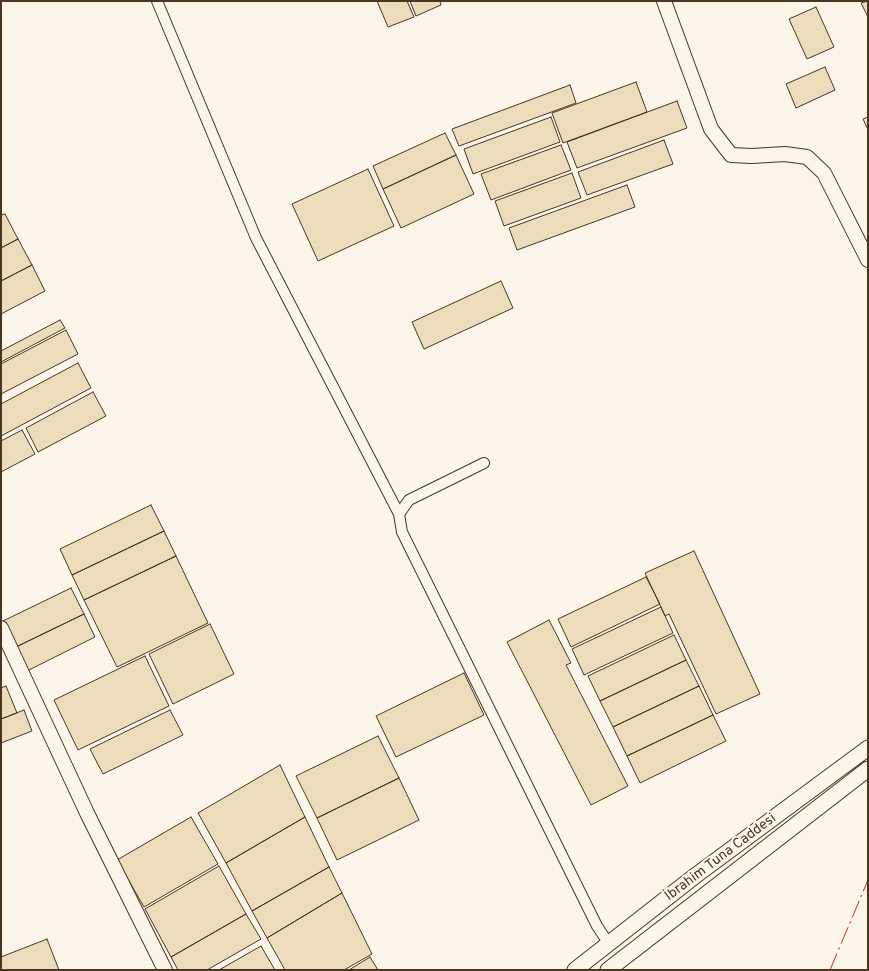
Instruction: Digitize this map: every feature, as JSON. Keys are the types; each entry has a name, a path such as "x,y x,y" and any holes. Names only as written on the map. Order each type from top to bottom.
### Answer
{"main road":[{"name":"İbrahim Tuna Caddesi","path":"575,970 695,876 868,748"},
{"name":"İbrahim Tuna Caddesi","path":"608,970 868,769"}],"street":[{"path":"157,1 256,238 398,514 406,541 597,926 609,944"},
{"path":"664,1 711,129 731,156 785,154 807,157 824,174 868,260"},
{"path":"398,514 409,500 484,463"},
{"path":"1,628 86,813 166,970"}],"building":[{"path":"377,1 407,1 414,17 388,27"},
{"path":"410,1 440,1 441,5 416,16"},
{"path":"868,1 868,17 861,3"},
{"path":"816,7 834,47 807,59 789,19"},
{"path":"825,67 835,90 796,108 786,84"},
{"path":"636,82 647,112 563,143 552,113"},
{"path":"570,85 576,103 459,146 452,129"},
{"path":"677,101 687,128 577,168 567,142"},
{"path":"551,117 560,142 473,174 464,149"},
{"path":"868,117 868,130 863,119"},
{"path":"445,133 456,155 383,189 373,166"},
{"path":"664,140 673,164 587,195 578,172"},
{"path":"561,145 571,170 491,200 481,174"},
{"path":"456,155 474,194 401,228 383,189"},
{"path":"368,169 394,226 318,261 292,204"},
{"path":"572,173 581,198 504,226 495,201"},
{"path":"627,185 635,207 517,250 509,228"},
{"path":"5,214 18,239 1,248 1,215"},
{"path":"18,239 32,265 1,281 1,248"},
{"path":"32,265 45,291 1,314 1,281"},
{"path":"501,281 513,308 424,349 412,322"},
{"path":"60,320 65,328 1,362 1,351"},
{"path":"66,330 78,354 1,394 1,364"},
{"path":"78,363 91,388 1,436 1,404"},
{"path":"93,392 106,416 38,452 26,428"},
{"path":"22,430 35,454 1,472 1,441"},
{"path":"151,505 164,531 72,575 60,549"},
{"path":"164,531 176,556 84,600 72,575"},
{"path":"694,551 760,694 716,714 669,614 665,616 645,573"},
{"path":"176,556 208,623 117,667 84,600"},
{"path":"646,577 660,604 571,647 558,619"},
{"path":"71,588 84,614 16,647 3,621"},
{"path":"661,607 673,633 584,675 572,649"},
{"path":"84,614 95,637 27,671 16,647"},
{"path":"549,620 571,663 566,665 628,786 591,805 507,642"},
{"path":"210,624 234,674 173,704 149,654"},
{"path":"674,635 686,660 600,701 588,676"},
{"path":"145,656 169,706 78,750 54,700"},
{"path":"686,660 699,686 613,727 600,701"},
{"path":"464,673 484,715 396,757 376,716"},
{"path":"6,686 17,713 1,719 1,688"},
{"path":"699,686 713,715 627,756 613,727"},
{"path":"24,710 32,731 1,743 1,719"},
{"path":"170,710 183,735 103,774 90,749"},
{"path":"713,715 726,741 640,783 627,756"},
{"path":"378,736 399,778 317,818 296,776"},
{"path":"280,765 305,817 226,863 198,813"},
{"path":"399,778 419,820 337,860 317,818"},
{"path":"191,817 218,864 144,907 117,860"},
{"path":"305,817 329,867 252,911 226,863"},
{"path":"219,866 246,914 171,957 145,909"},
{"path":"329,867 342,893 267,938 252,911"},
{"path":"342,893 372,954 344,970 285,970 267,938"},
{"path":"246,914 261,939 207,970 178,970 171,957"},
{"path":"47,939 59,970 1,970 1,957"},
{"path":"261,946 275,970 219,970"},
{"path":"370,957 378,970 349,970"}],"power":[{"path":"830,970 868,880"}]}
